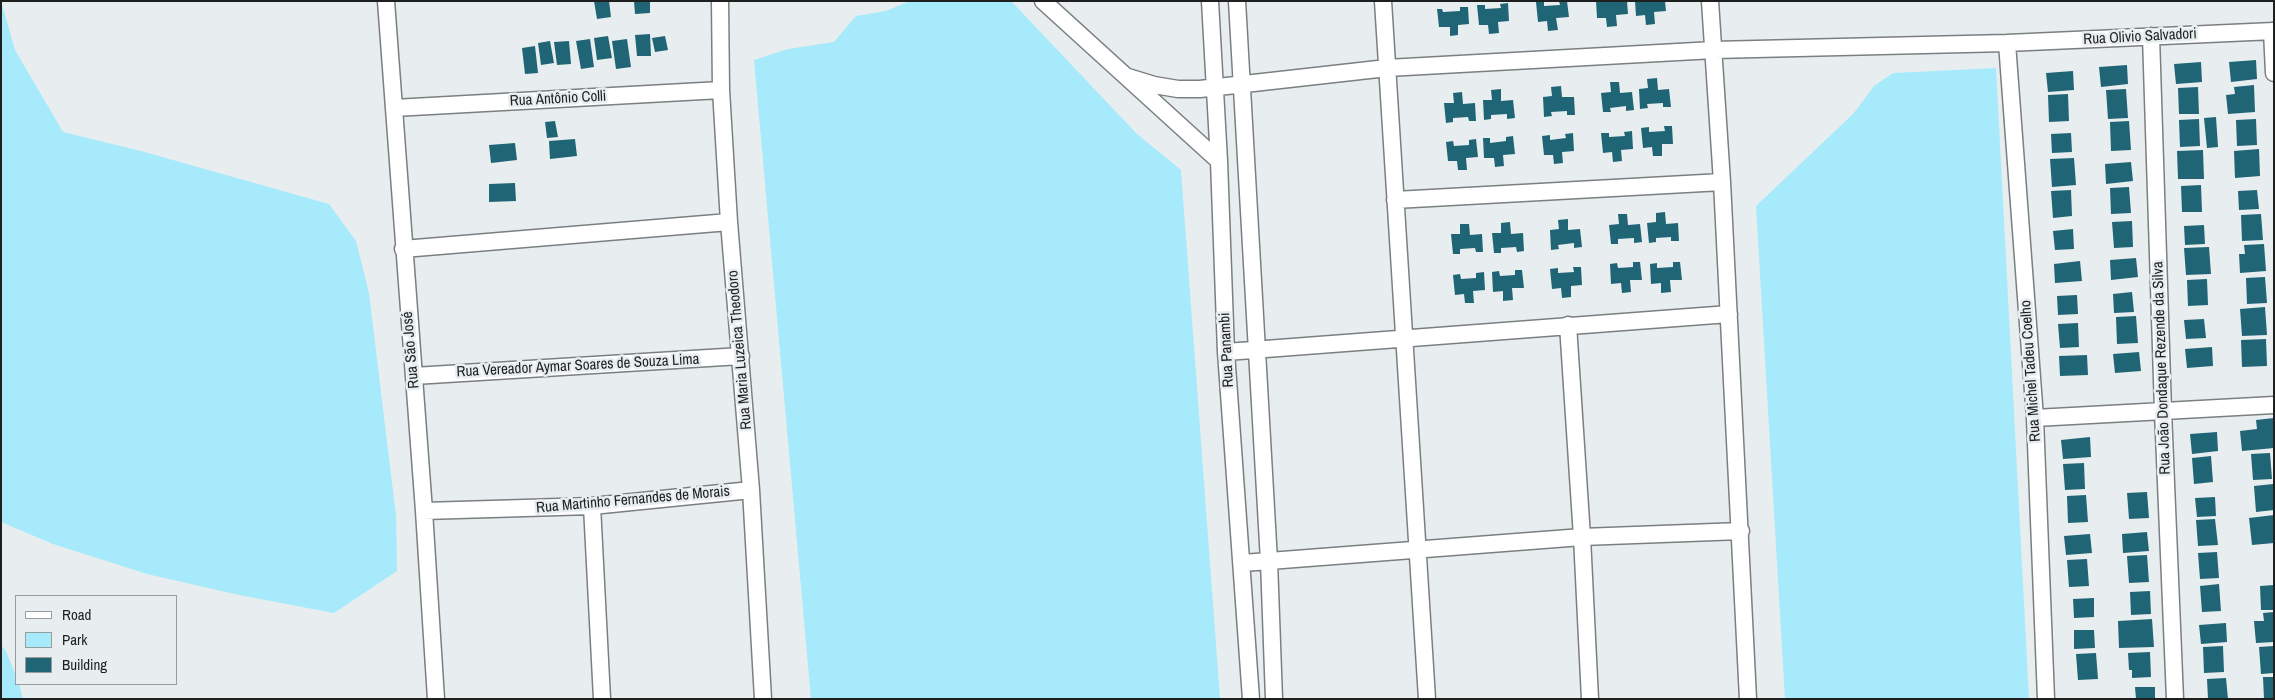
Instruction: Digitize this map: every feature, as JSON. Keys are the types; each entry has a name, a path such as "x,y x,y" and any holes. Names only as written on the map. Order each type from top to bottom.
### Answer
{"street":[{"name":"Rua São José","path":"386,1 436,699"},
{"name":"Rua Maria Luzeica Theodoro","path":"720,1 721,90 729,222 751,490 763,699"},
{"path":"1043,1 1220,161"},
{"name":"Rua Panambi","path":"1210,1 1220,161 1226,352 1243,563 1251,699"},
{"name":"Rua Panambi","path":"1237,1 1269,561 1274,699"},
{"path":"1383,1 1427,699"},
{"path":"1710,1 1722,182 1748,699"},
{"path":"2273,31 2274,73"},
{"name":"Rua Olivio Salvadori","path":"1128,77 1178,89 1387,68 1714,50 2007,43 2273,31"},
{"name":"Rua João Dondaque Rezende da Silva","path":"2151,36 2163,410 2175,699"},
{"name":"Rua Michel Tadeu Coelho","path":"2007,43 2034,418 2046,699"},
{"name":"Rua Antônio Colli","path":"394,108 721,90"},
{"path":"1395,200 1722,182"},
{"path":"403,250 729,222"},
{"path":"1226,352 1729,314"},
{"path":"1568,325 1582,537 1590,699"},
{"name":"Rua Vereador Aymar Soares de Souza Lima","path":"414,376 741,356"},
{"path":"2034,418 2274,405"},
{"name":"Rua Martinho Fernandes de Morais","path":"424,511 592,506 751,490"},
{"path":"592,506 602,699"},
{"path":"1243,563 1582,537 1741,531"}],"green space":[{"path":"1,1 15,50 63,132 141,151 329,204 356,241 369,293 396,516 397,571 334,613 239,595 147,574 53,544 1,522"},
{"path":"910,1 1012,2 1137,134 1181,170 1220,699 811,699 754,60 788,49 834,42 856,16 886,11"},
{"path":"1996,68 2029,699 1785,699 1756,206 1853,114 1874,86 1893,73"},
{"path":"1,645 6,651 15,674 15,685 19,685 23,699 1,699"}],"building":[{"path":"594,1 609,1 611,17 597,19"},
{"path":"634,1 650,1 650,13 635,14"},
{"path":"1544,1 1544,6 1560,5 1559,1 1567,1 1569,17 1556,18 1558,30 1548,31 1547,21 1538,22 1536,2"},
{"path":"1596,1 1627,1 1628,14 1616,15 1617,26 1607,27 1606,18 1597,18"},
{"path":"1635,1 1665,1 1666,11 1654,12 1655,24 1646,25 1645,15 1636,16"},
{"path":"1508,3 1509,21 1498,22 1499,33 1489,34 1488,25 1479,25 1477,5 1485,5 1485,9 1501,8 1500,4"},
{"path":"1460,7 1468,7 1469,24 1458,25 1458,35 1450,36 1450,27 1439,27 1437,9 1442,9 1443,12 1460,11"},
{"path":"650,34 651,56 637,56 635,35"},
{"path":"608,36 612,58 597,60 594,38"},
{"path":"665,36 668,50 655,52 652,38"},
{"path":"590,39 594,67 581,69 576,41"},
{"path":"627,39 631,67 616,69 612,41"},
{"path":"550,41 554,63 541,65 538,43"},
{"path":"569,41 571,64 557,65 554,42"},
{"path":"535,46 538,73 525,74 522,48"},
{"path":"2256,60 2257,79 2231,82 2229,62"},
{"path":"2201,62 2202,82 2176,84 2174,64"},
{"path":"2127,65 2128,84 2101,87 2099,67"},
{"path":"2073,71 2074,90 2048,92 2046,73"},
{"path":"1657,78 1658,90 1669,89 1671,107 1663,107 1663,103 1647,104 1648,108 1640,109 1639,89 1648,88 1647,79"},
{"path":"1610,82 1619,82 1620,93 1632,92 1634,110 1626,111 1626,106 1610,108 1611,112 1603,112 1601,93 1611,92"},
{"path":"2254,85 2255,112 2228,114 2226,95 2235,94 2234,87"},
{"path":"1561,86 1562,97 1574,97 1575,115 1567,115 1567,111 1551,112 1552,116 1544,117 1543,97 1552,96 1551,87"},
{"path":"2198,87 2199,114 2179,114 2178,88"},
{"path":"1501,89 1501,101 1513,100 1515,118 1507,119 1507,114 1491,115 1491,119 1484,120 1483,100 1492,100 1491,90"},
{"path":"2126,89 2128,118 2108,119 2106,90"},
{"path":"1462,92 1463,104 1475,103 1476,121 1469,121 1468,117 1453,118 1453,122 1446,123 1444,103 1454,103 1453,93"},
{"path":"2068,94 2069,121 2049,122 2048,95"},
{"path":"2216,117 2218,147 2207,148 2204,118"},
{"path":"2199,119 2200,146 2180,147 2179,120"},
{"path":"2256,119 2257,145 2237,146 2236,120"},
{"path":"555,121 558,137 547,138 545,122"},
{"path":"2129,121 2131,150 2111,151 2110,122"},
{"path":"1664,126 1672,126 1673,144 1662,144 1662,156 1653,156 1652,147 1643,148 1641,128 1649,127 1649,132 1665,131"},
{"path":"1632,131 1633,149 1621,150 1622,161 1613,162 1612,152 1603,153 1601,133 1609,133 1609,137 1625,136 1624,132"},
{"path":"1573,133 1574,151 1562,152 1563,163 1554,164 1553,155 1544,155 1542,136 1550,135 1550,140 1566,138 1565,134"},
{"path":"2071,133 2072,152 2052,153 2051,134"},
{"path":"1513,136 1515,154 1503,155 1504,166 1495,167 1494,158 1484,158 1483,138 1490,138 1490,143 1506,141 1506,137"},
{"path":"575,139 577,156 550,159 549,141"},
{"path":"1476,139 1478,157 1466,158 1467,170 1458,170 1457,161 1448,161 1446,142 1453,141 1454,146 1469,145 1469,140"},
{"path":"515,143 517,160 491,163 489,145"},
{"path":"2259,149 2260,176 2235,178 2234,151"},
{"path":"2203,150 2204,179 2178,179 2177,151"},
{"path":"2074,158 2076,185 2052,187 2050,159"},
{"path":"2131,162 2133,181 2106,184 2105,164"},
{"path":"515,183 516,201 489,202 489,184"},
{"path":"2201,185 2202,212 2182,212 2181,186"},
{"path":"2129,187 2131,213 2111,214 2110,188"},
{"path":"2071,190 2072,216 2053,218 2051,191"},
{"path":"2257,190 2259,209 2239,210 2238,191"},
{"path":"1665,212 1666,224 1678,223 1679,241 1671,241 1671,237 1656,238 1656,242 1649,243 1647,223 1656,222 1656,213"},
{"path":"1618,214 1627,214 1628,225 1640,224 1642,242 1634,243 1634,238 1618,239 1618,244 1611,244 1609,225 1619,224"},
{"path":"2261,214 2263,240 2242,241 2241,215"},
{"path":"1568,219 1568,230 1580,229 1582,247 1574,248 1574,243 1558,245 1559,249 1551,250 1550,230 1559,229 1558,220"},
{"path":"2132,221 2133,247 2114,248 2112,222"},
{"path":"1510,222 1511,234 1523,233 1524,251 1517,252 1516,247 1501,248 1501,253 1494,253 1492,233 1501,233 1501,223"},
{"path":"1460,224 1469,224 1470,235 1482,234 1483,252 1476,252 1475,248 1460,249 1460,254 1453,254 1451,234 1460,234"},
{"path":"2204,225 2205,244 2185,245 2184,226"},
{"path":"2073,229 2074,249 2055,250 2053,231"},
{"path":"2264,244 2266,271 2240,273 2239,254 2245,254 2244,245"},
{"path":"2209,247 2211,274 2186,275 2184,248"},
{"path":"2136,258 2138,277 2111,280 2110,260"},
{"path":"2080,261 2082,281 2055,283 2054,264"},
{"path":"1633,262 1640,262 1642,280 1630,280 1631,292 1622,293 1621,283 1611,284 1610,264 1617,263 1618,268 1633,267"},
{"path":"1673,262 1680,262 1682,280 1670,280 1671,292 1661,293 1661,283 1651,284 1650,264 1657,263 1657,268 1673,267"},
{"path":"1573,267 1581,267 1582,285 1571,286 1571,297 1562,298 1561,288 1552,289 1550,269 1558,268 1558,273 1574,272"},
{"path":"1515,270 1522,270 1524,288 1512,288 1513,300 1503,301 1503,291 1493,292 1492,272 1499,271 1500,276 1515,275"},
{"path":"1484,272 1485,290 1473,291 1474,303 1465,303 1464,294 1455,295 1453,275 1460,274 1461,279 1476,278 1476,273"},
{"path":"2265,277 2267,303 2247,304 2246,278"},
{"path":"2207,279 2208,305 2188,306 2187,280"},
{"path":"2132,292 2134,312 2114,313 2113,294"},
{"path":"2077,295 2078,314 2058,315 2057,296"},
{"path":"2265,307 2267,335 2242,336 2240,309"},
{"path":"2136,316 2138,343 2117,344 2116,317"},
{"path":"2204,319 2206,338 2186,339 2184,320"},
{"path":"2078,323 2079,347 2060,348 2058,324"},
{"path":"2266,339 2267,366 2242,367 2241,340"},
{"path":"2212,347 2213,366 2187,368 2185,349"},
{"path":"2139,352 2141,371 2115,373 2113,354"},
{"path":"2087,355 2088,375 2060,376 2059,356"},
{"path":"2274,418 2274,448 2242,451 2240,431 2257,429 2256,420"},
{"path":"2217,432 2218,451 2192,454 2190,434"},
{"path":"2090,437 2091,457 2063,459 2061,440"},
{"path":"2270,453 2272,479 2253,480 2251,454"},
{"path":"2211,456 2213,482 2194,484 2192,458"},
{"path":"2084,463 2085,489 2065,490 2063,464"},
{"path":"2273,484 2274,510 2256,512 2254,486"},
{"path":"2147,492 2149,518 2129,519 2127,493"},
{"path":"2086,495 2088,522 2068,523 2067,496"},
{"path":"2215,497 2216,516 2197,517 2195,498"},
{"path":"2274,515 2274,543 2252,545 2249,518"},
{"path":"2215,519 2218,545 2198,546 2196,520"},
{"path":"2147,532 2149,551 2123,553 2122,534"},
{"path":"2090,534 2092,553 2066,555 2064,536"},
{"path":"2217,552 2219,578 2200,579 2198,553"},
{"path":"2147,555 2149,582 2129,583 2127,556"},
{"path":"2087,559 2089,586 2069,587 2067,560"},
{"path":"2219,584 2221,611 2202,612 2200,586"},
{"path":"2274,585 2274,610 2261,610 2260,586"},
{"path":"2150,591 2151,614 2131,615 2130,592"},
{"path":"2094,598 2094,617 2074,618 2073,599"},
{"path":"2274,612 2274,642 2256,643 2254,621 2264,621 2263,613"},
{"path":"2152,619 2154,647 2119,648 2118,621"},
{"path":"2226,623 2227,642 2201,644 2199,625"},
{"path":"2074,630 2094,630 2095,648 2074,649"},
{"path":"2223,646 2224,672 2204,673 2203,647"},
{"path":"2274,646 2274,673 2261,674 2259,647"},
{"path":"2150,652 2151,677 2132,678 2132,670 2129,670 2128,653"},
{"path":"2096,653 2098,679 2078,680 2076,654"},
{"path":"2263,677 2274,677 2274,699 2264,699"},
{"path":"2226,678 2228,699 2208,699 2207,679"},
{"path":"2135,687 2155,687 2155,699 2136,699"}]}
